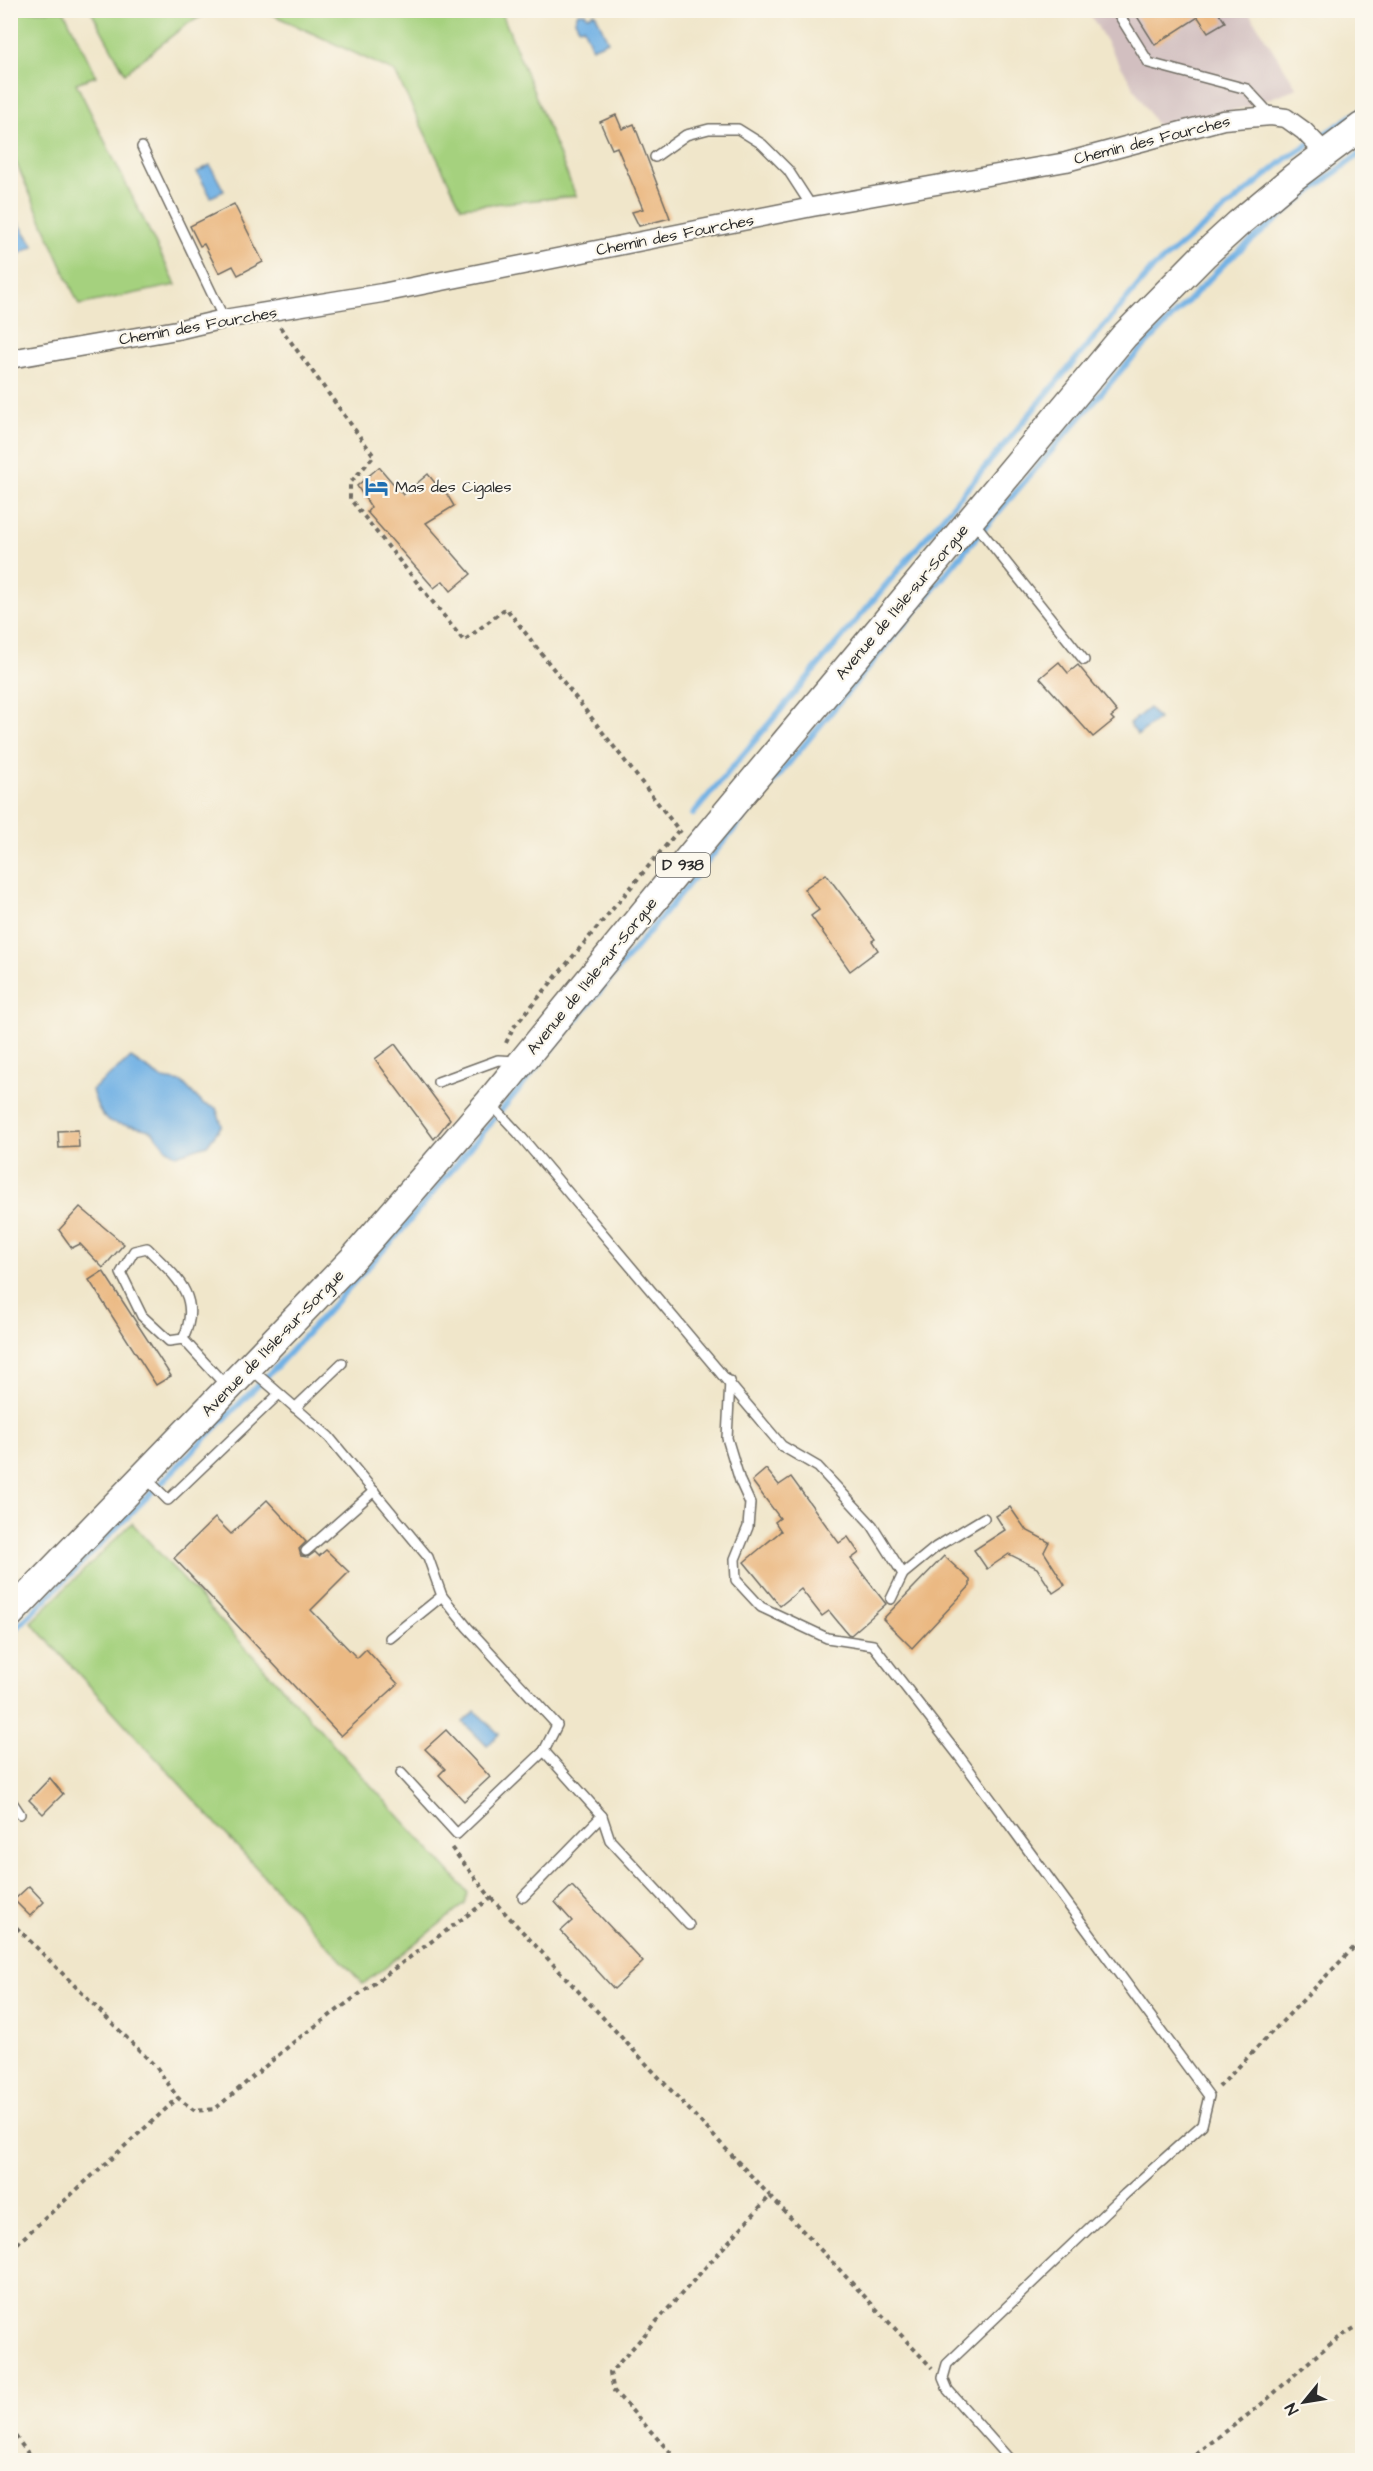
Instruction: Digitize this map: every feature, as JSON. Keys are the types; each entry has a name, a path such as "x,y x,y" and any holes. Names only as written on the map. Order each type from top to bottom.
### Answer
{"main road":[{"name":"Avenue de l'Isle-sur-Sorgue","path":"10,1614 351,1261 489,1102 510,1060 687,840 971,519 1094,371 1156,302 1239,223 1362,126"}],"street":[{"name":"Chemin des Fourches","path":"10,359 177,330 224,319 393,291 812,207 1066,162 1223,120 1271,116 1286,118 1304,131 1325,153"}],"lane":[{"path":"1116,10 1149,63 1247,89 1271,116"},
{"path":"655,157 686,135 709,129 738,129 762,144 789,170 812,207"},
{"path":"142,147 224,319"},
{"path":"971,519 1084,660"},
{"path":"438,1082 510,1060"},
{"path":"489,1102 518,1133 782,1446 818,1467 873,1525 903,1574"},
{"path":"147,1248 179,1280 190,1303 191,1323 183,1339 169,1341 142,1316 121,1273 134,1251 147,1248"},
{"path":"183,1339 229,1389"},
{"path":"295,1408 342,1363"},
{"path":"249,1368 329,1437 428,1557 442,1596 467,1628 557,1725 544,1751 457,1834 401,1773"},
{"path":"730,1382 727,1438 740,1481 750,1503 748,1527 735,1559 736,1580 761,1607 827,1638 873,1645 966,1766 1209,2096 1202,2125 1125,2194 947,2364 943,2378 948,2390 1010,2460"},
{"path":"144,1476 168,1500 279,1394"},
{"path":"306,1551 374,1491"},
{"path":"891,1599 903,1574 936,1547 984,1518"},
{"path":"390,1638 442,1596"},
{"path":"544,1751 602,1816 610,1840 689,1925"},
{"path":"10,1799 21,1814"},
{"path":"523,1898 602,1816"}],"path":[{"path":"269,313 374,456 350,483 350,499 464,641 506,608 687,840 513,1028 510,1060"},
{"path":"457,1834 446,1841 491,1899 943,2378"},
{"path":"10,1921 157,2068 178,2098 195,2111 215,2109 295,2041 491,1899"},
{"path":"1209,2096 1229,2079 1362,1939"},
{"path":"10,2250 178,2098"},
{"path":"676,2460 614,2391 610,2373 770,2196"},
{"path":"1189,2460 1256,2408 1341,2335 1362,2324"},
{"path":"10,2429 33,2460"}],"shaded area":[{"path":"1088,11 1248,11 1297,88 1247,107 1158,128"}],"green space":[{"path":"10,11 64,11 96,76 76,83 176,285 79,305 11,151"},
{"path":"91,11 212,11 187,24 125,73"},
{"path":"265,11 501,11 576,196 461,207 395,72"},
{"path":"132,1523 468,1892 465,1904 363,1984 31,1622"}],"water":[{"path":"578,13 585,13 588,16 595,13 608,41 592,48 583,27 579,28 575,20"},
{"path":"210,165 224,191 211,197 197,172"},
{"path":"16,219 34,246 19,254 11,242 11,222"},
{"path":"1149,708 1158,719 1138,735 1129,724"},
{"path":"131,1058 163,1079 182,1082 203,1104 216,1108 222,1125 207,1145 176,1155 166,1148 152,1131 107,1119 97,1104 92,1090"},
{"path":"475,1711 499,1734 487,1746 463,1722"}],"building":[{"path":"1133,10 1217,10 1225,22 1208,32 1198,17 1155,45"},
{"path":"616,115 622,129 634,124 670,218 639,226 632,212 643,209 617,147 612,149 600,122"},
{"path":"234,204 263,262 238,275 233,266 219,273 204,244 200,246 190,226"},
{"path":"379,467 403,495 428,474 439,488 442,486 454,506 426,523 471,574 451,591 443,581 434,588 367,512 371,507 357,486"},
{"path":"1059,662 1068,673 1078,665 1117,712 1111,717 1114,720 1093,737 1040,678"},
{"path":"826,874 875,939 872,941 878,950 850,971 811,916 819,910 804,889"},
{"path":"395,1044 450,1119 434,1139 375,1059"},
{"path":"78,1130 79,1147 59,1148 58,1131"},
{"path":"80,1207 124,1244 103,1268 80,1244 72,1248 59,1230"},
{"path":"103,1271 171,1376 156,1385 89,1280"},
{"path":"766,1469 779,1485 791,1477 839,1543 848,1537 859,1553 851,1559 886,1604 851,1635 829,1611 822,1616 801,1589 780,1606 744,1562 781,1531 775,1522 780,1518 752,1481"},
{"path":"267,1500 306,1542 299,1549 301,1556 308,1557 315,1552 319,1556 326,1550 349,1572 311,1610 357,1658 366,1649 398,1684 341,1736 174,1558 215,1518 231,1534"},
{"path":"1010,1507 1026,1530 1049,1542 1044,1552 1065,1585 1053,1593 1037,1568 1009,1554 987,1569 974,1550 1005,1530 996,1516"},
{"path":"944,1556 970,1580 970,1586 912,1648 883,1619"},
{"path":"446,1730 490,1777 464,1801 439,1775 445,1769 425,1749"},
{"path":"50,1778 63,1794 43,1814 29,1800"},
{"path":"29,1886 44,1902 30,1916 14,1900"},
{"path":"572,1886 643,1962 614,1989 561,1931 572,1921 555,1902"}],"waterway":[{"path":"693,814 1152,269 1287,158 1362,110"},
{"path":"10,1635 277,1366 401,1231 968,547 1122,369 1227,261 1307,194 1362,152"}],"place":[{"name":"Mas des Cigales","path":"377,487"}]}
